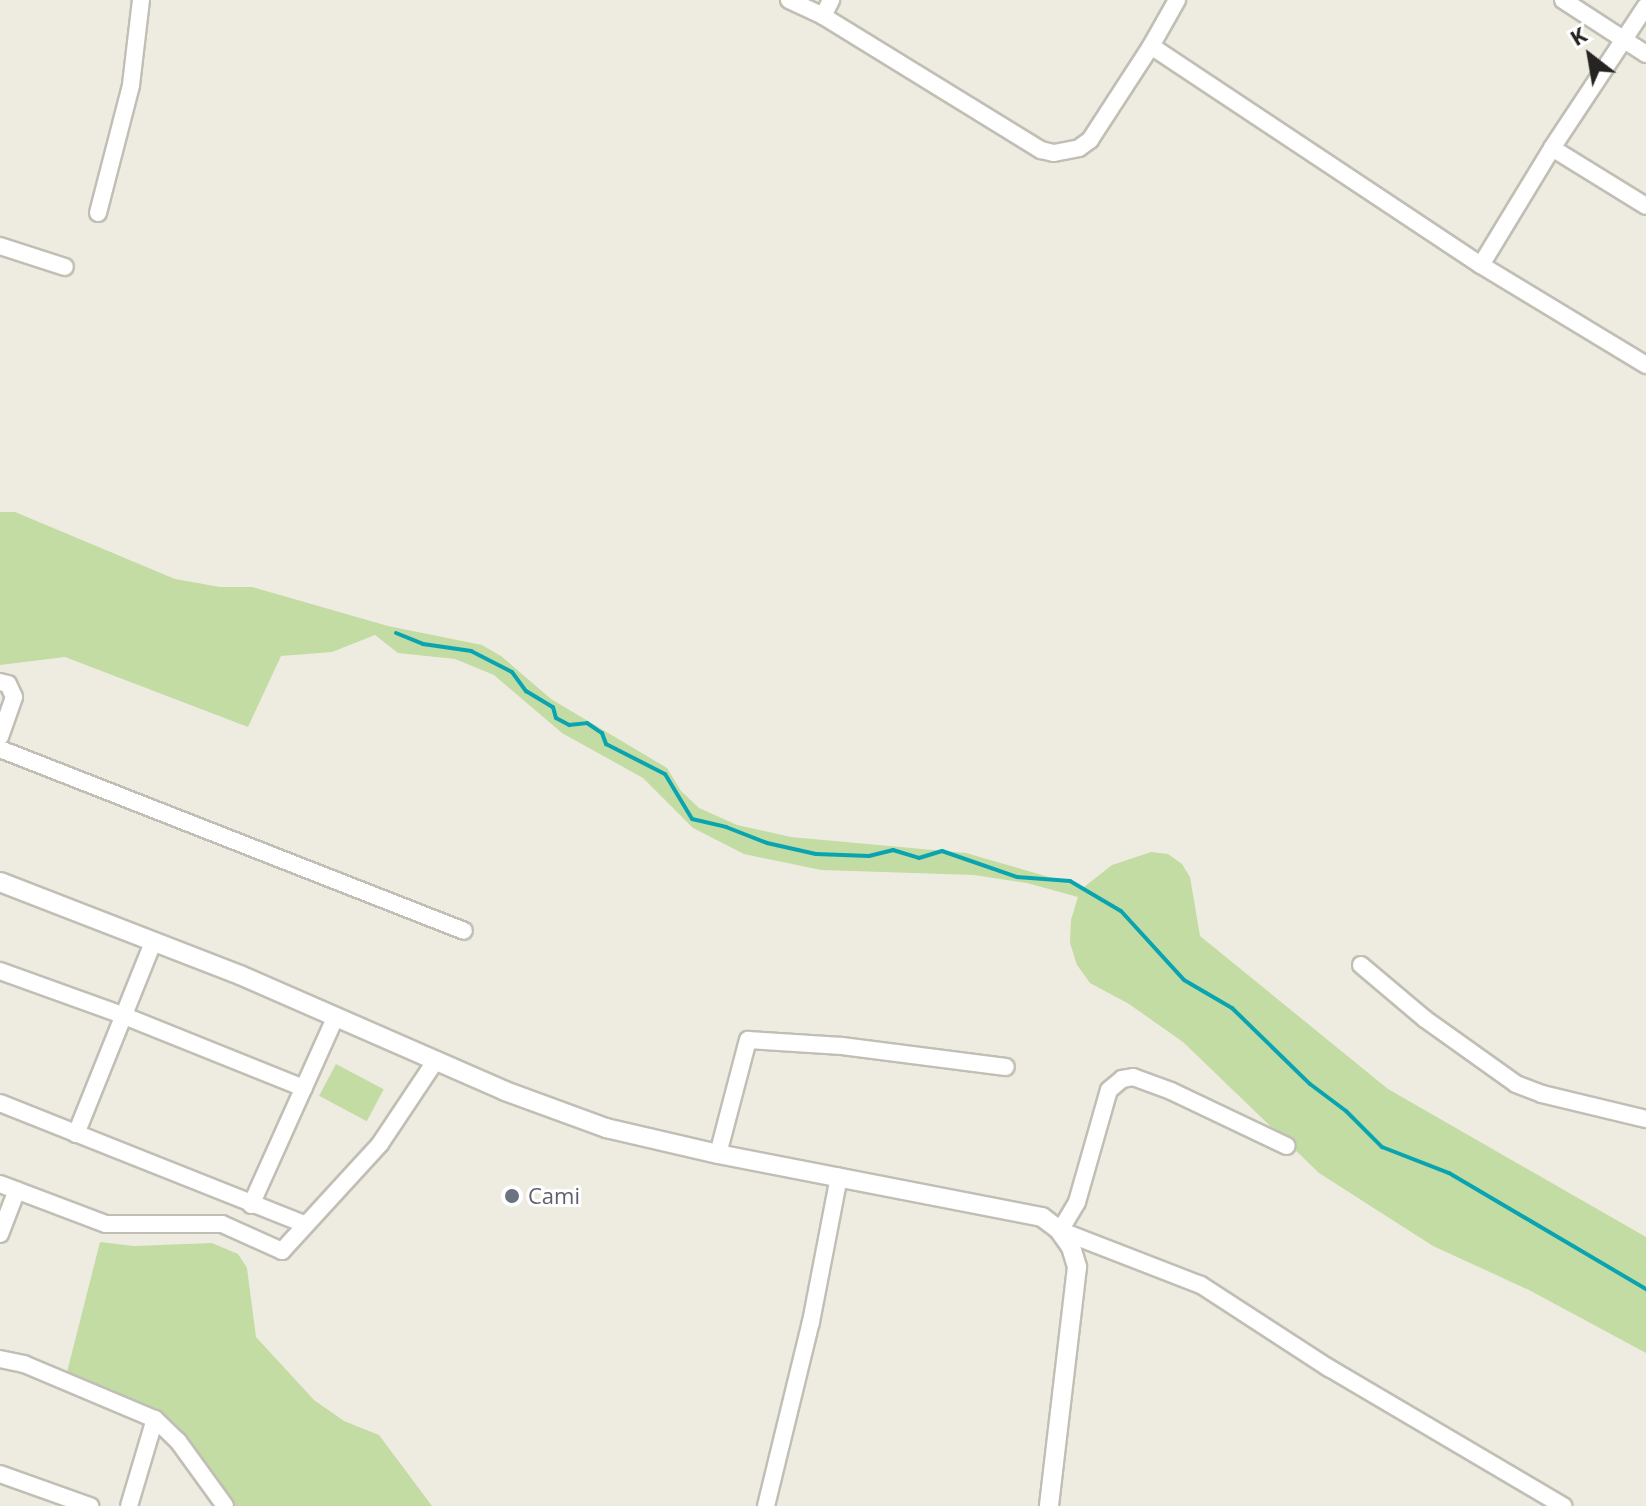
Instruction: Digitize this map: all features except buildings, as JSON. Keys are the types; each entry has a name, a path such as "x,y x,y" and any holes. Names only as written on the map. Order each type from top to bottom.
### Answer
{"street":[{"path":"98,213 131,85 141,0"},
{"path":"789,0 823,16 1041,150 1054,153 1067,152 1090,140 1177,0"},
{"path":"823,16 831,0"},
{"path":"1563,0 1646,54"},
{"path":"1481,265 1552,148 1646,6"},
{"path":"1151,46 1481,265 1547,302 1646,365"},
{"path":"1552,148 1646,206"},
{"path":"0,246 65,267"},
{"path":"0,682 8,684 14,697 0,737"},
{"path":"0,749 464,931"},
{"path":"0,882 336,1016 505,1091 606,1128 718,1154 1042,1217 1060,1229 1201,1285 1329,1368 1554,1503"},
{"path":"76,1134 153,942"},
{"path":"1361,965 1425,1019 1516,1084 1542,1094 1646,1119"},
{"path":"0,971 122,1015 304,1088"},
{"path":"251,1205 336,1016"},
{"path":"718,1154 748,1040 842,1046 1006,1067"},
{"path":"0,1184 106,1224 222,1224 282,1251 380,1144 436,1060"},
{"path":"1060,1229 1077,1202 1109,1090 1122,1079 1133,1077 1171,1091 1287,1146"},
{"path":"0,1103 306,1225"},
{"path":"766,1506 811,1322 839,1177"},
{"path":"0,1234 17,1190"},
{"path":"1049,1506 1077,1267 1071,1247 1060,1229"},
{"path":"0,1359 24,1364 155,1419 178,1441 225,1506"},
{"path":"129,1506 155,1419"},
{"path":"0,1474 90,1506"}],"green space":[{"path":"0,512 15,512 175,579 220,587 252,587 388,626 482,645 501,656 551,699 667,768 681,791 699,808 737,825 791,837 966,853 1084,887 1112,865 1151,852 1168,854 1182,864 1190,877 1200,936 1388,1089 1646,1237 1646,1353 1529,1290 1433,1246 1319,1173 1183,1042 1129,1004 1090,983 1077,965 1070,943 1071,920 1078,897 1027,883 974,875 821,870 744,854 693,828 643,778 562,733 494,675 455,659 398,653 375,635 332,652 281,656 248,727 65,657 0,665"},
{"path":"336,1064 384,1089 367,1121 319,1096"},
{"path":"100,1242 134,1246 212,1243 238,1254 247,1268 256,1337 314,1400 344,1421 379,1435 432,1506 232,1506 184,1435 66,1376"}],"waterway":[{"path":"396,633 423,644 471,651 512,672 526,691 553,707 556,718 569,725 587,723 602,733 606,744 665,774 692,819 726,827 767,843 816,854 869,856 893,850 919,858 942,851 1017,877 1070,881 1121,911 1184,980 1232,1008 1310,1084 1346,1111 1382,1147 1449,1173 1646,1289"}],"place":[{"name":"Cami","path":"512,1196"}]}
